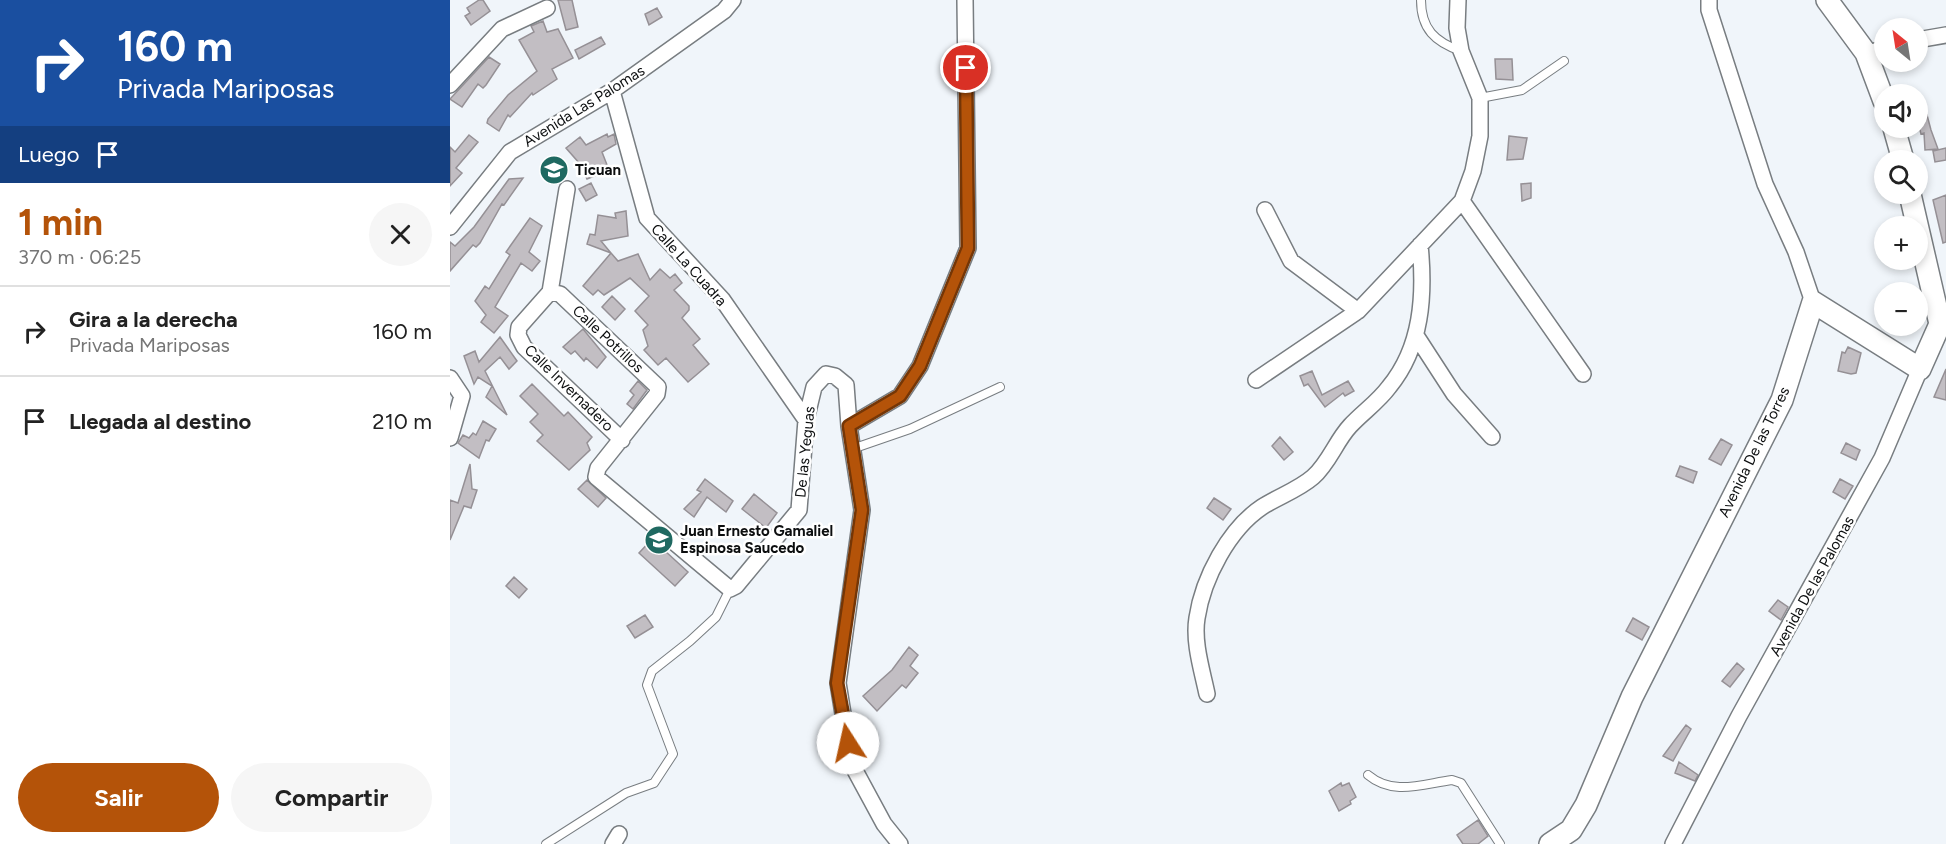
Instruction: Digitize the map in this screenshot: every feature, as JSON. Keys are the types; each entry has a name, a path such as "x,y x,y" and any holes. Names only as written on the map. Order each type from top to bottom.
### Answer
{"street":[{"name":"Avenida Las Palomas","path":"450,227 510,152 612,91 724,11 733,0"},
{"path":"900,844 884,824 851,763 837,683 862,510 849,426 900,396 920,366 968,248 965,0"},
{"path":"1256,380 1358,311 1462,201 1473,171 1480,136 1480,98 1461,51 1457,28 1458,0"},
{"path":"1709,0 1709,10 1765,184 1796,252 1813,302 1920,369"},
{"path":"1827,0 1874,50"},
{"path":"450,85 502,29 547,8"},
{"path":"1928,38 1946,35"},
{"name":"Calle La Cuadra","path":"612,91 647,218 722,300 806,420"},
{"path":"550,292 567,189"},
{"path":"1462,201 1583,374"},
{"path":"1913,204 1943,325"},
{"path":"1265,210 1292,261 1358,311"},
{"path":"1207,694 1197,637 1197,619 1202,597 1226,546 1261,508 1300,486 1320,471 1350,425 1389,387 1402,368 1417,337 1424,282 1420,245"},
{"name":"Calle Invernadero","path":"550,292 522,320 518,335 524,347 622,440"},
{"name":"Calle Potrillos","path":"550,292 560,294 658,387 657,394 622,440"},
{"name":"Avenida De las Torres","path":"1550,844 1571,830 1587,805 1632,697 1782,400 1813,302"},
{"name":"Avenida De las Palomas","path":"1673,844 1739,716 1877,468 1920,369 1943,325"},
{"path":"1417,337 1454,394 1492,436"},
{"name":"De las Yeguas","path":"730,589 736,586 799,510 806,420 814,387 826,375 835,375 846,385 849,426"},
{"path":"450,378 462,396 450,438"},
{"path":"622,440 598,468 596,477 730,589"}],"lane":[{"path":"1421,0 1421,15 1430,33 1444,45 1461,51"},
{"path":"1480,98 1522,90 1564,61"},
{"path":"852,449 910,429 1000,387"},
{"path":"546,844 626,793 654,783 673,754 648,685 652,671 716,617 730,589"},
{"path":"1368,775 1380,785 1394,788 1452,780 1461,783 1500,844"}],"building":[{"path":"483,0 490,11 471,25 465,16 470,13 467,8"},
{"path":"558,0 572,0 578,27 566,30"},
{"path":"657,8 662,17 649,25 645,14"},
{"path":"543,21 547,32 558,29 573,58 552,69 557,79 533,95 532,93 510,117 508,115 499,131 487,123 488,119 508,95 537,71 519,40 534,32 531,26"},
{"path":"601,37 605,44 579,59 575,50"},
{"path":"489,57 500,64 486,85 483,88 478,84 462,107 450,99"},
{"path":"1495,59 1512,59 1513,80 1496,79"},
{"path":"1928,119 1938,149 1925,150 1924,138 1928,138"},
{"path":"607,134 608,137 614,134 616,144 602,152 609,170 587,179 580,164 566,148 580,137 586,145"},
{"path":"469,135 478,142 456,168 462,173 450,186 450,147 455,152"},
{"path":"1509,136 1527,138 1523,159 1507,160"},
{"path":"1946,148 1946,160 1935,162 1933,151"},
{"path":"523,178 504,205 502,204 480,243 476,247 473,245 450,271 450,242 455,246 474,227 509,179"},
{"path":"591,183 597,195 586,201 579,189"},
{"path":"1531,183 1531,198 1522,201 1521,184"},
{"path":"1946,195 1946,242 1943,243 1933,200"},
{"path":"626,211 628,236 601,241 611,253 587,244 590,234 595,235 598,215 616,218 615,213"},
{"path":"530,218 542,226 529,252 540,261 532,271 521,263 495,307 508,316 494,333 481,322 486,315 475,301 485,286 489,289 510,255 506,252"},
{"path":"611,253 618,261 638,254 650,280 660,269 670,278 675,274 682,283 674,290 689,306 689,310 682,318 700,339 693,345 709,364 688,382 666,358 658,365 644,350 648,346 643,330 648,325 635,311 649,296 630,278 604,295 598,290 593,295 583,286"},
{"path":"612,296 625,309 615,320 602,307"},
{"path":"583,329 606,357 597,368 586,358 584,361 575,351 571,354 563,347"},
{"path":"500,337 517,361 509,369 500,357 485,371 507,415 486,397 492,386 478,377 474,384 464,356 475,351 479,362"},
{"path":"1848,347 1861,353 1856,373 1838,371 1842,352 1845,353"},
{"path":"1946,369 1946,400 1934,397"},
{"path":"1312,371 1322,395 1348,381 1354,391 1345,396 1343,393 1325,407 1308,384 1304,386 1300,376"},
{"path":"638,381 647,390 633,409 627,404 634,395 630,391"},
{"path":"532,384 564,416 568,412 592,437 587,443 590,450 569,470 537,441 543,435 530,422 538,414 520,396"},
{"path":"483,421 496,429 489,441 486,440 479,458 458,443 463,435 469,438 473,433 476,435"},
{"path":"1280,437 1293,452 1284,460 1272,446"},
{"path":"1721,439 1732,445 1721,465 1709,459"},
{"path":"1846,443 1860,450 1856,460 1841,453"},
{"path":"470,464 472,489 477,490 471,508 464,506 450,540 450,500 458,503"},
{"path":"1680,466 1697,472 1693,483 1676,476"},
{"path":"705,479 733,501 726,512 707,497 694,517 684,509 701,492 697,490"},
{"path":"1840,479 1853,486 1845,499 1833,492"},
{"path":"587,480 606,498 598,507 578,489"},
{"path":"754,494 777,513 766,528 742,509"},
{"path":"1214,498 1231,509 1223,520 1207,508"},
{"path":"652,539 688,572 675,586 639,553"},
{"path":"514,577 527,589 519,598 506,586"},
{"path":"1778,600 1788,607 1781,620 1769,611"},
{"path":"645,615 653,627 635,638 627,626"},
{"path":"1633,618 1649,627 1642,640 1626,631"},
{"path":"909,647 918,655 910,666 918,673 906,688 902,685 877,711 863,696 892,670"},
{"path":"1737,663 1744,669 1730,687 1722,681"},
{"path":"1686,725 1691,729 1673,761 1663,756"},
{"path":"1679,762 1698,775 1695,781 1675,773"},
{"path":"1341,783 1342,786 1349,783 1356,797 1350,801 1351,804 1339,811 1329,791"},
{"path":"1478,820 1488,836 1478,844 1463,844 1457,835"}],"place":[{"name":"Ticuan","path":"554,170"},
{"name":"Juan Ernesto Gamaliel Espinosa Saucedo","path":"659,540"}],"route":[{"path":"848,743 837,683 862,510 849,426 900,396 920,366 968,248 966,68"}]}
